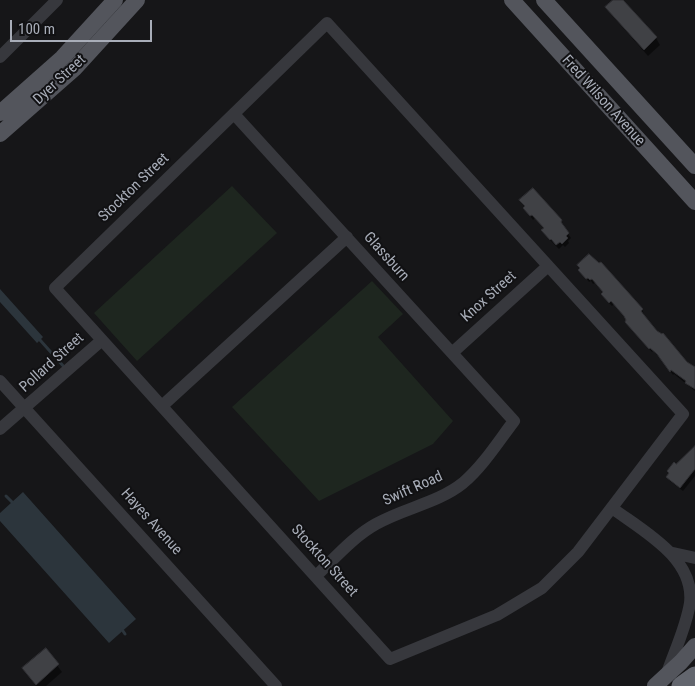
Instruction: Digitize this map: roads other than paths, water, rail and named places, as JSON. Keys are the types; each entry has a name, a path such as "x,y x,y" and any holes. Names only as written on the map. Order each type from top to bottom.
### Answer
{"highway":[{"path":"667,684 695,676"}],"main road":[{"name":"Dyer Street","path":"0,113 62,58 115,0"},
{"name":"Dyer Street","path":"0,134 74,69 137,0"},
{"name":"Fred Wilson Avenue","path":"512,0 695,202"},
{"name":"Fred Wilson Avenue","path":"544,0 695,166"},
{"path":"667,684 695,646"},
{"path":"687,686 695,676"}],"street":[{"path":"0,56 57,0"},
{"name":"Stockton Street","path":"327,23 683,414 571,560 552,579 532,595 498,615 390,659 55,288 234,114 327,23"},
{"name":"Glassburn","path":"234,114 514,421"},
{"path":"162,406 347,238"},
{"name":"Knox Street","path":"452,353 548,266"},
{"name":"Pollard Street","path":"0,429 102,340"},
{"name":"Hayes Avenue","path":"0,381 276,686"},
{"name":"Swift Road","path":"316,576 368,529 384,520 445,494 462,483 484,461 514,421"},
{"path":"612,508 673,553 690,580 691,602 667,684"},
{"path":"673,553 695,558"}],"waterway":[{"path":"40,340 65,368"},
{"path":"6,496 12,502"}]}
